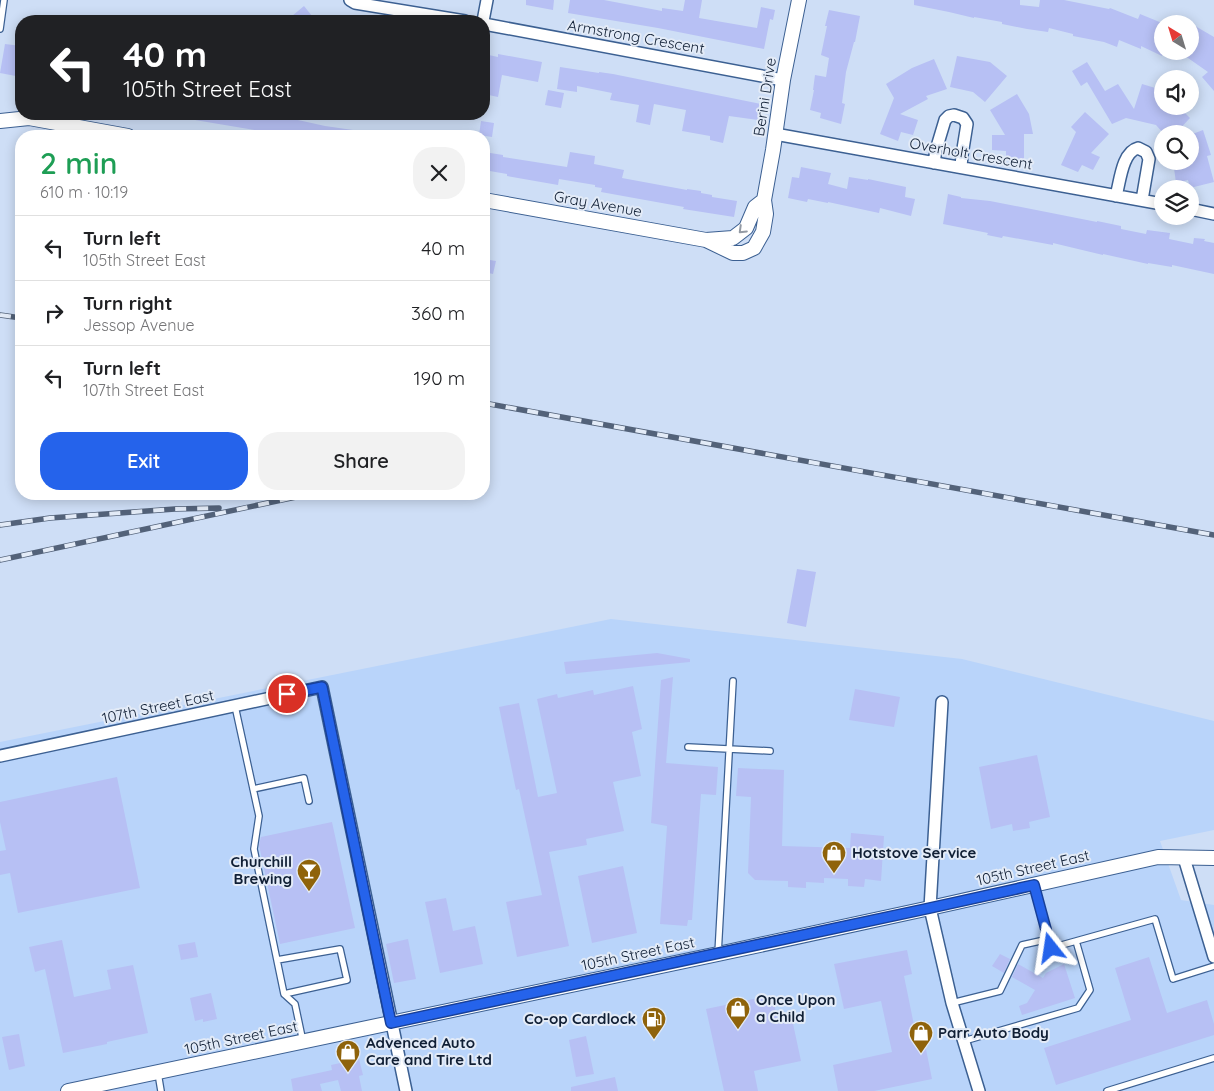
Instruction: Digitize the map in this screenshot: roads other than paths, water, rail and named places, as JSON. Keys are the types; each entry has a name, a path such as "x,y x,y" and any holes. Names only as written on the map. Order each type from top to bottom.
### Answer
{"street":[{"path":"350,0 356,3 429,15"},
{"path":"484,15 487,0"},
{"name":"Berini Drive","path":"764,200 783,80 799,0"},
{"name":"Armstrong Crescent","path":"490,24 783,80"},
{"path":"934,163 945,120 949,116 954,115 963,118 967,124 961,167"},
{"path":"0,121 15,119"},
{"path":"40,120 95,130"},
{"name":"Overholt Crescent","path":"775,134 1154,202"},
{"path":"1116,196 1126,157 1133,149 1138,148 1146,152 1149,159 1142,200"},
{"name":"Gray Avenue","path":"490,201 706,240 733,238 746,228 755,207 764,200 766,214 762,232 754,248 743,253 733,253 706,240"},
{"path":"1199,211 1214,214"},
{"name":"107th Street East","path":"0,756 322,687 391,1023"},
{"path":"942,702 930,908 952,1003 979,1091"},
{"name":"105th Street East","path":"68,1091 101,1088 158,1072 718,954 1158,857 1214,858"},
{"path":"1184,858 1214,957"},
{"path":"391,1023 406,1091"}],"lane":[{"path":"0,28 2,4"},
{"path":"718,954 733,681"},
{"path":"235,706 259,816 254,849 284,994 295,1004 303,1042"},
{"path":"688,746 728,750 770,751"},
{"path":"253,789 304,778 310,801"},
{"path":"1034,885 1051,948 1155,919 1173,979 1214,966"},
{"path":"952,1003 1000,992 1022,945 1049,939"},
{"path":"964,1041 1078,1008 1090,990 1076,941"},
{"path":"277,960 340,949 347,980 284,994"},
{"path":"1107,1091 1214,1058"},
{"path":"158,1072 161,1091"}],"railway":[{"path":"0,315 15,317"},
{"path":"490,404 1214,535"},
{"path":"0,560 282,500"},
{"path":"0,525 50,518 175,509 219,508"}],"place":[{"name":"Hotstove Service","path":"834,874"},
{"name":"Churchill Brewing","path":"309,892"},
{"name":"Once Upon a Child","path":"738,1030"},
{"name":"Co-op Cardlock","path":"654,1040"},
{"name":"Parr Auto Body","path":"921,1054"},
{"name":"Advenced Auto Care and Tire Ltd","path":"348,1073"}]}
